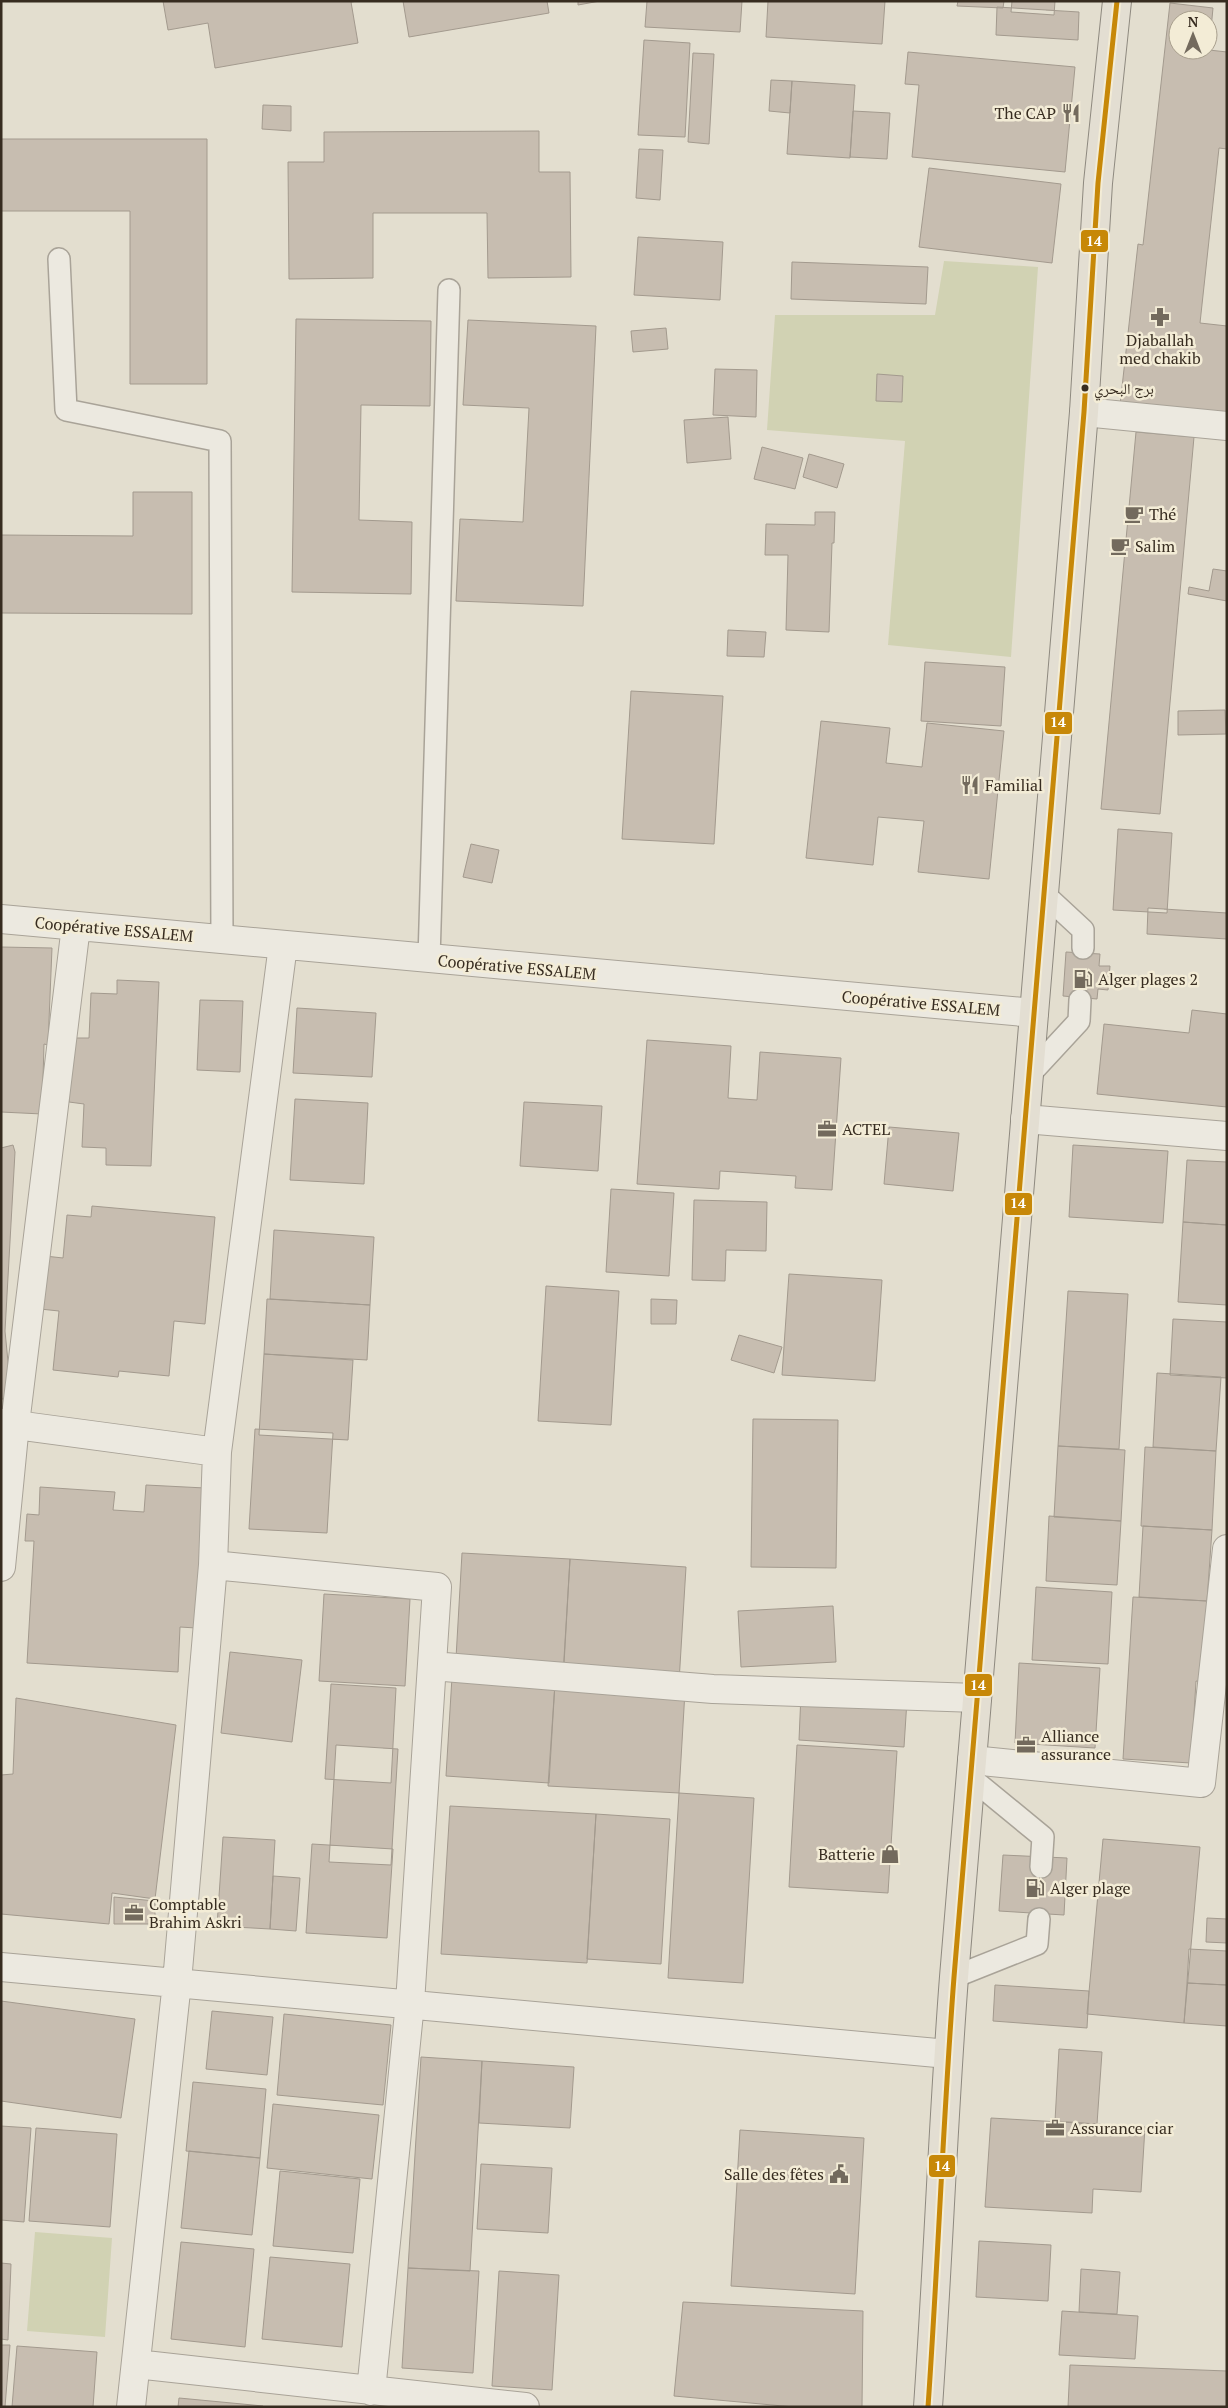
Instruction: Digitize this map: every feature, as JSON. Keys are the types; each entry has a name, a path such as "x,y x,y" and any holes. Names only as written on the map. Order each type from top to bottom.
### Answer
{"main road":[{"path":"928,2407 939,2260 948,2054 954,1977 1084,412 1098,183 1117,1"}],"street":[{"path":"1084,412 1227,426"},
{"name":"Coopérative ESSALEM","path":"1,919 1034,1014"},
{"path":"1,1567 8,1423 76,926"},
{"path":"132,2407 177,1982 213,1565 217,1452 283,945"},
{"path":"1025,1118 1227,1136"},
{"path":"8,1423 217,1452"},
{"path":"972,1769 1201,1783 1227,1550"},
{"path":"213,1565 437,1587 410,2003 371,2391"},
{"path":"432,1666 713,1689 977,1698"},
{"path":"1,1967 410,2003 948,2054"},
{"path":"136,2364 525,2407"}],"lane":[{"path":"58,259 66,410 220,441 222,940"},
{"path":"429,959 449,290"},
{"path":"1043,894 1083,930 1083,948"},
{"path":"1029,1075 1079,1021 1080,1000"},
{"path":"972,1769 1043,1837 1041,1867"},
{"path":"954,1977 1037,1944 1039,1919"}],"green space":[{"path":"944,261 1038,267 1011,657 888,645 905,441 767,430 775,315 935,315"},
{"path":"35,2232 112,2238 105,2337 27,2331"}],"building":[{"path":"163,1 358,1 351,2 358,43 215,68 208,23 168,30"},
{"path":"403,1 547,1 549,13 409,37"},
{"path":"578,1 600,1 578,5"},
{"path":"647,1 742,1 740,32 645,27"},
{"path":"768,1 885,1 882,44 766,37"},
{"path":"958,1 1004,1 1003,8 957,6"},
{"path":"1012,1 1055,1 1054,15 1011,12"},
{"path":"1170,3 1213,8 1213,10 1169,10"},
{"path":"997,7 1079,12 1078,40 996,35"},
{"path":"1168,21 1168,60 1218,60 1218,51 1227,52 1227,149 1219,148 1200,323 1227,326 1227,417 1120,405 1138,244 1143,245"},
{"path":"644,40 690,43 685,137 638,135"},
{"path":"908,52 1075,67 1065,172 912,157 919,85 905,84"},
{"path":"693,53 714,54 709,144 688,142"},
{"path":"771,80 792,81 790,113 769,111"},
{"path":"792,81 855,85 850,158 787,154"},
{"path":"263,105 291,106 291,131 262,129"},
{"path":"853,111 890,113 887,159 850,157"},
{"path":"539,131 539,172 570,172 571,277 488,278 487,213 373,213 373,278 289,279 288,162 324,162 324,132"},
{"path":"1,139 207,139 207,384 130,384 130,211 1,211"},
{"path":"639,149 663,150 660,200 636,198"},
{"path":"929,168 1061,184 1052,263 919,247"},
{"path":"638,237 723,242 720,300 634,295"},
{"path":"792,262 928,267 926,304 791,299"},
{"path":"296,319 431,321 430,406 361,405 359,520 412,522 411,594 292,592"},
{"path":"468,320 596,326 583,606 456,601 460,519 523,522 529,408 463,405"},
{"path":"666,328 668,349 633,352 631,331"},
{"path":"715,369 757,370 756,417 713,415"},
{"path":"877,374 903,376 902,402 876,401"},
{"path":"728,417 731,459 687,463 684,420"},
{"path":"1136,432 1194,437 1160,814 1101,809"},
{"path":"762,447 803,458 795,489 754,479"},
{"path":"809,454 844,464 837,488 803,477"},
{"path":"133,492 192,492 192,614 1,613 1,535 133,536"},
{"path":"815,512 835,512 829,632 786,630 788,555 765,555 766,524 815,525"},
{"path":"1213,569 1227,571 1227,601 1188,594 1189,587 1209,591"},
{"path":"728,630 766,632 764,657 727,656"},
{"path":"925,662 1005,667 1001,726 921,721"},
{"path":"631,691 723,696 714,844 622,839"},
{"path":"1225,710 1226,734 1178,735 1178,711"},
{"path":"821,721 890,728 886,763 922,767 927,723 1004,731 989,879 918,872 924,821 878,817 873,865 806,858"},
{"path":"1118,829 1172,833 1167,913 1113,910"},
{"path":"471,844 499,850 492,883 463,877"},
{"path":"1148,908 1227,913 1227,939 1147,934"},
{"path":"1,947 52,948 48,1045 44,1044 42,1114 1,1112"},
{"path":"1066,952 1100,954 1099,966 1110,966 1108,990 1098,989 1097,999 1063,996"},
{"path":"117,980 159,982 151,1166 106,1165 106,1148 82,1147 84,1104 69,1102 72,1038 89,1038 91,993 117,994"},
{"path":"200,1000 243,1001 240,1072 197,1070"},
{"path":"297,1008 376,1013 372,1077 293,1073"},
{"path":"1192,1010 1227,1014 1227,1107 1097,1094 1104,1024 1189,1033"},
{"path":"647,1040 731,1046 728,1098 757,1100 760,1052 841,1058 832,1190 795,1188 796,1176 720,1171 719,1189 637,1184"},
{"path":"295,1099 368,1103 364,1184 290,1180"},
{"path":"524,1102 602,1106 598,1171 520,1166"},
{"path":"889,1127 959,1133 953,1191 884,1184"},
{"path":"13,1145 15,1152 5,1331 9,1372 7,1399 1,1399 1,1148"},
{"path":"1073,1145 1168,1151 1163,1223 1069,1217"},
{"path":"1187,1160 1227,1162 1227,1225 1183,1222"},
{"path":"611,1189 674,1193 669,1276 606,1272"},
{"path":"694,1200 767,1202 766,1251 726,1250 725,1281 692,1280"},
{"path":"92,1206 215,1217 205,1324 174,1321 169,1376 119,1371 118,1377 53,1370 59,1311 40,1309 45,1256 63,1258 67,1215 91,1217"},
{"path":"1183,1222 1227,1225 1227,1305 1178,1302"},
{"path":"274,1230 374,1237 370,1305 270,1299"},
{"path":"789,1274 882,1280 875,1381 782,1375"},
{"path":"546,1286 619,1291 611,1425 538,1421"},
{"path":"1068,1291 1128,1294 1119,1449 1058,1446"},
{"path":"267,1299 370,1305 367,1360 264,1354"},
{"path":"651,1299 677,1300 676,1324 651,1324"},
{"path":"1173,1319 1227,1322 1227,1378 1170,1375"},
{"path":"739,1335 782,1347 774,1373 731,1360"},
{"path":"264,1354 353,1360 348,1440 259,1435"},
{"path":"1157,1373 1221,1377 1216,1451 1153,1447"},
{"path":"753,1419 838,1420 836,1568 751,1567"},
{"path":"255,1429 333,1433 327,1533 249,1529"},
{"path":"1058,1446 1125,1450 1121,1521 1054,1517"},
{"path":"1145,1447 1216,1451 1212,1530 1141,1526"},
{"path":"146,1485 205,1488 196,1628 180,1627 178,1672 27,1663 34,1541 25,1541 27,1514 39,1515 40,1487 115,1492 113,1510 144,1512"},
{"path":"1049,1516 1121,1521 1117,1585 1046,1581"},
{"path":"1143,1526 1212,1530 1207,1601 1139,1597"},
{"path":"462,1553 570,1559 564,1664 456,1658"},
{"path":"570,1559 686,1567 679,1682 563,1675"},
{"path":"1036,1587 1112,1592 1108,1664 1032,1660"},
{"path":"324,1594 410,1599 405,1686 319,1681"},
{"path":"1133,1597 1207,1601 1202,1682 1196,1681 1191,1763 1123,1759"},
{"path":"833,1606 836,1662 741,1667 738,1611"},
{"path":"230,1652 302,1660 292,1742 221,1733"},
{"path":"1019,1663 1100,1668 1095,1748 1015,1743"},
{"path":"452,1677 555,1683 549,1783 446,1776"},
{"path":"555,1683 685,1691 679,1793 548,1786"},
{"path":"331,1684 396,1688 391,1783 325,1779"},
{"path":"801,1694 907,1700 904,1747 799,1740"},
{"path":"16,1698 176,1725 155,1899 112,1893 109,1924 1,1914 1,1775 13,1774"},
{"path":"336,1745 398,1749 391,1865 329,1862"},
{"path":"797,1745 897,1751 888,1893 789,1887"},
{"path":"679,1793 754,1798 743,1983 668,1978"},
{"path":"450,1806 596,1814 587,1963 441,1954"},
{"path":"596,1814 670,1819 661,1964 587,1959"},
{"path":"223,1837 275,1840 270,1929 217,1926"},
{"path":"1103,1839 1200,1847 1184,2023 1087,2014"},
{"path":"312,1844 393,1849 387,1938 306,1933"},
{"path":"1003,1855 1067,1858 1064,1915 999,1911"},
{"path":"273,1876 300,1878 296,1931 270,1929"},
{"name":"Comptable Brahim Askri","path":"114,1897 155,1901 155,1924 114,1924"},
{"path":"1207,1918 1227,1919 1227,1943 1206,1942"},
{"path":"1189,1949 1227,1951 1227,1985 1187,1983"},
{"path":"1187,1983 1227,1985 1227,2026 1184,2023"},
{"path":"995,1985 1089,1991 1087,2028 993,2021"},
{"path":"1,2001 135,2019 121,2118 1,2101"},
{"path":"212,2011 273,2017 267,2075 206,2069"},
{"path":"284,2014 391,2025 383,2105 277,2095"},
{"path":"1059,2049 1102,2052 1097,2124 1055,2121"},
{"path":"421,2057 482,2061 470,2271 408,2268"},
{"path":"482,2061 574,2067 570,2128 479,2123"},
{"path":"193,2082 266,2089 260,2158 186,2151"},
{"path":"273,2104 379,2115 372,2179 267,2168"},
{"path":"991,2118 1145,2127 1141,2192 1093,2189 1092,2213 985,2207"},
{"path":"1,2126 31,2128 24,2222 1,2220"},
{"path":"36,2128 117,2134 110,2227 29,2221"},
{"path":"740,2130 864,2138 855,2294 731,2286"},
{"path":"189,2151 260,2158 252,2235 181,2228"},
{"path":"481,2164 552,2168 548,2233 477,2229"},
{"path":"280,2171 360,2179 353,2253 273,2246"},
{"path":"979,2241 1051,2245 1048,2301 976,2297"},
{"path":"181,2242 254,2249 245,2347 171,2339"},
{"path":"270,2257 350,2264 342,2347 262,2339"},
{"path":"1,2263 11,2264 8,2340 1,2339"},
{"path":"408,2268 479,2271 473,2373 402,2368"},
{"path":"1081,2269 1120,2272 1117,2314 1079,2312"},
{"path":"499,2271 559,2275 552,2390 492,2386"},
{"path":"683,2302 863,2311 862,2407 794,2407 674,2396"},
{"path":"1062,2311 1138,2316 1135,2359 1059,2355"},
{"path":"1,2345 10,2345 5,2407 1,2407"},
{"path":"17,2346 97,2352 93,2407 12,2407"},
{"path":"1070,2365 1227,2371 1227,2407 1068,2407"},
{"path":"179,2398 263,2406 263,2407 178,2407"}],"transit line":[{"name":"14","path":"928,2407 954,1977 1084,412 1098,183 1117,1"}],"place":[{"name":"The CAP","path":"1071,113"},
{"name":"Djaballah med chakib","path":"1160,317"},
{"name":"برج البحري","path":"1085,388"},
{"name":"Thé","path":"1134,514"},
{"name":"Salim","path":"1120,546"},
{"name":"Familial","path":"970,785"},
{"name":"Alger plages 2","path":"1083,979"},
{"name":"ACTEL","path":"827,1129"},
{"name":"Alliance assurance","path":"1026,1745"},
{"name":"Batterie","path":"890,1854"},
{"name":"Alger plage","path":"1035,1888"},
{"name":"Comptable Brahim Askri","path":"134,1913"},
{"name":"Assurance ciar","path":"1055,2128"},
{"name":"Salle des fêtes","path":"839,2174"}]}
